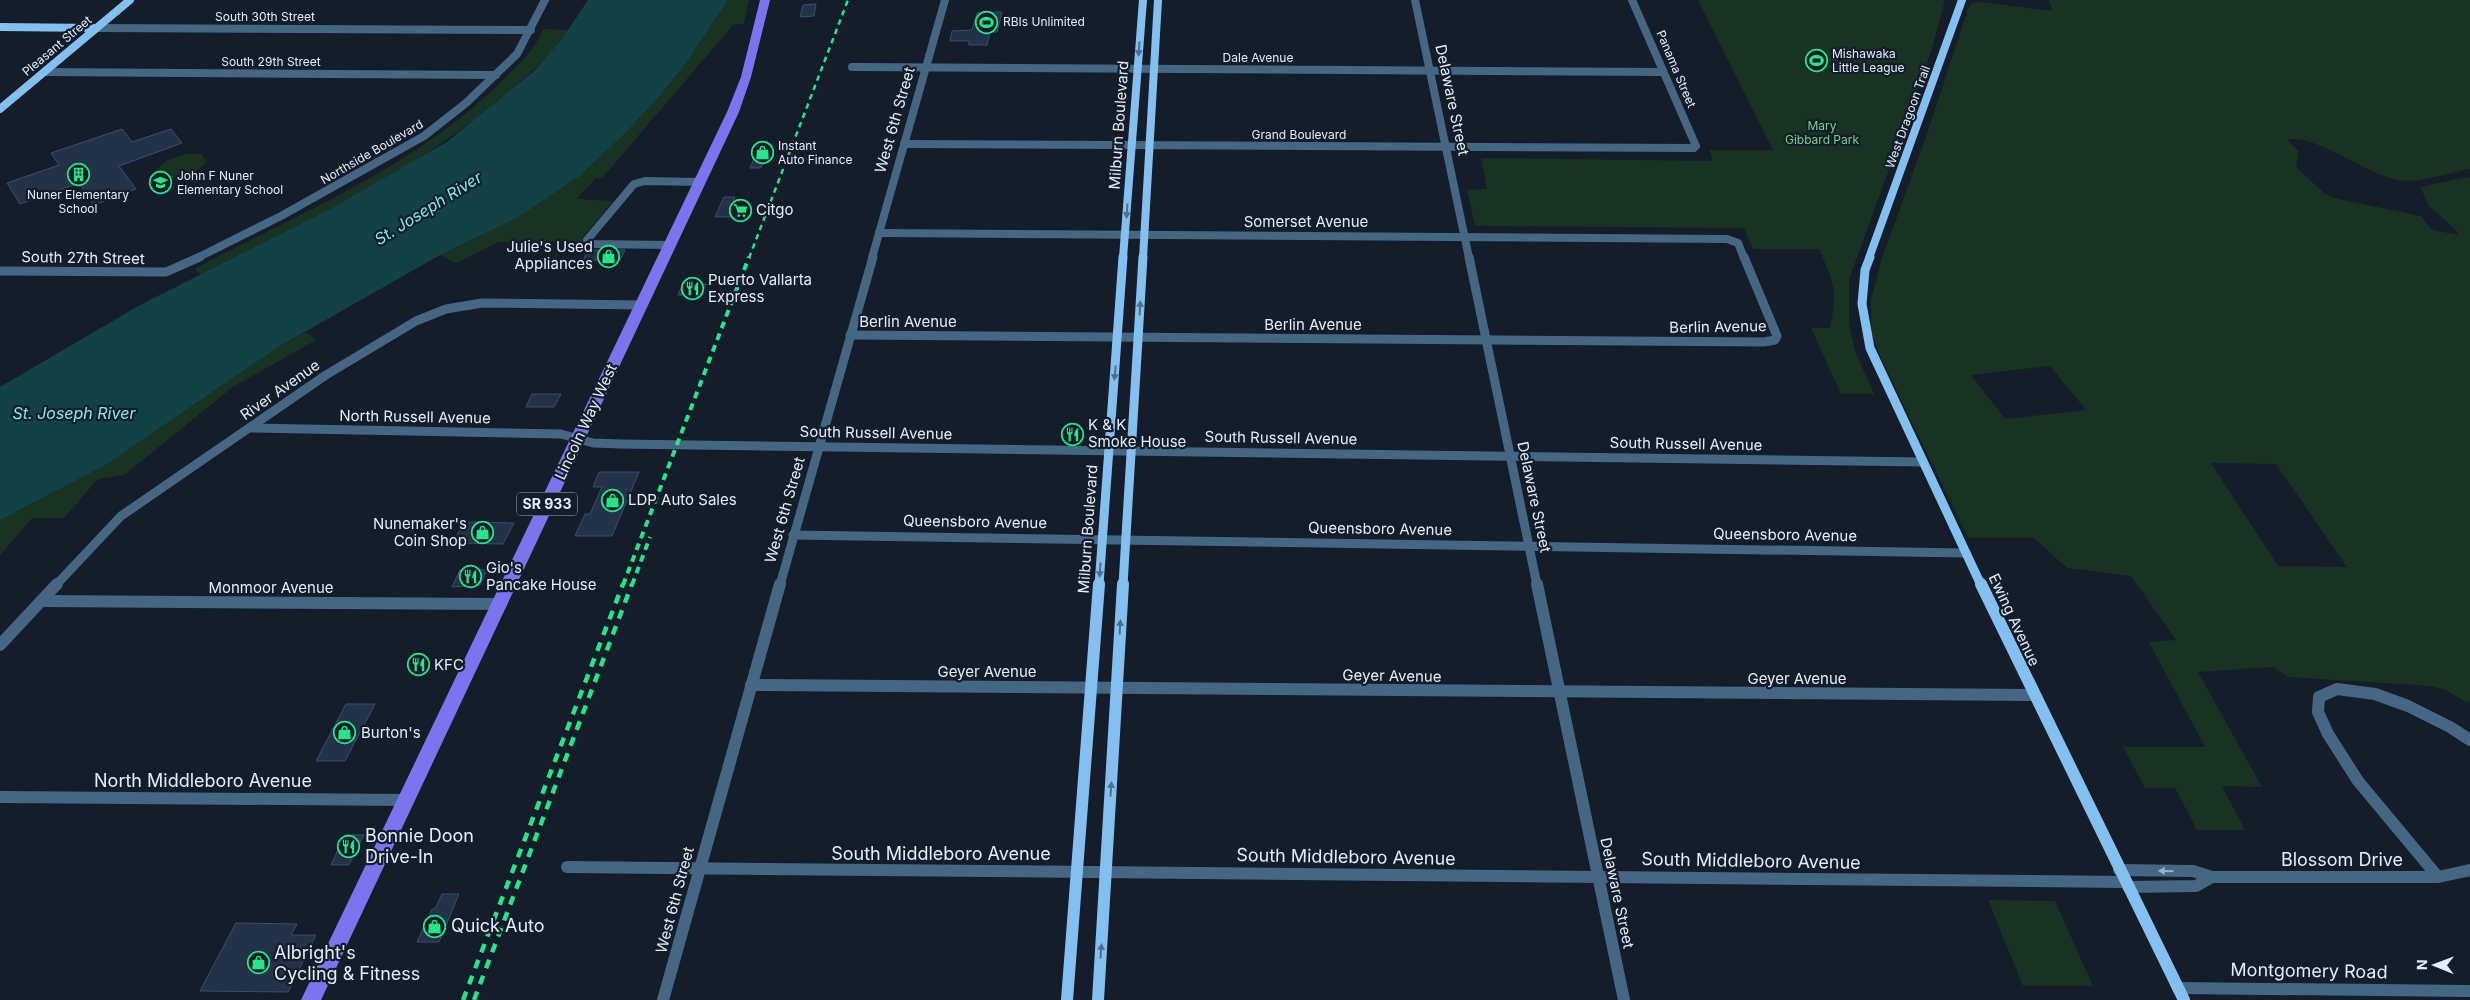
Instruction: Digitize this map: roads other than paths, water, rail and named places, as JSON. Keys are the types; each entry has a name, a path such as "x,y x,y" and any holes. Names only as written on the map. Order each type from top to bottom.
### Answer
{"main road":[{"name":"Lincoln Way West","path":"311,1000 501,604 739,98 764,0"}],"street":[{"name":"Pleasant Street","path":"0,109 130,0"},
{"name":"Northside Boulevard","path":"166,272 178,268 281,216 400,151 446,120 496,75 523,46 545,0"},
{"name":"West 6th Street","path":"663,1000 945,0"},
{"name":"Milburn Boulevard","path":"1067,1000 1143,0"},
{"name":"Milburn Boulevard","path":"1098,1000 1158,0"},
{"name":"Delaware Street","path":"1415,0 1624,1000"},
{"name":"Panama Street","path":"1632,0 1696,146 1694,148"},
{"name":"West Dragoon Trail","path":"1875,242 1962,0"},
{"name":"South 30th Street","path":"0,27 531,30"},
{"name":"Dale Avenue","path":"852,67 1663,72"},
{"name":"South 29th Street","path":"45,72 496,75"},
{"name":"Grand Boulevard","path":"904,144 1694,148"},
{"path":"670,245 591,244 587,240 634,184 645,181 700,182"},
{"name":"Somerset Avenue","path":"879,233 1734,240 1738,243 1776,332 1775,340"},
{"name":"Ewing Avenue","path":"1875,242 1862,285 1864,327 1874,359 2033,695 2181,994"},
{"name":"South 27th Street","path":"0,271 166,272"},
{"name":"River Avenue","path":"0,645 121,516 351,360 416,321 446,309 482,303 642,305"},
{"name":"Berlin Avenue","path":"850,335 1745,342 1775,340"},
{"name":"North Russell Avenue","path":"251,428 561,434 579,439"},
{"name":"South Russell Avenue","path":"579,439 592,443 620,444 1923,462"},
{"name":"Queensboro Avenue","path":"793,535 1966,553"},
{"name":"Monmoor Avenue","path":"41,601 501,604"},
{"name":"Geyer Avenue","path":"751,685 2033,695"},
{"path":"2438,878 2358,781 2318,712 2319,697 2337,689 2375,694 2408,706 2450,727 2470,740"},
{"name":"North Middleboro Avenue","path":"0,797 407,800"},
{"name":"South Middleboro Avenue","path":"567,867 1106,873 2124,879"},
{"name":"Blossom Drive","path":"2124,879 2192,871 2212,877 2438,878 2470,870"},
{"name":"Blossom Drive","path":"2124,879 2196,886 2212,877"},
{"name":"Montgomery Road","path":"2181,994 2470,991"}],"water":[{"name":"St. Joseph River","path":"588,0 728,0 690,57 664,91 626,132 578,177 517,218 440,255 280,346 104,466 0,520 0,387 140,305 329,210 448,141 534,71 562,39"}],"railway":[{"path":"749,258 848,0"},
{"path":"623,585 749,257"},
{"path":"632,585 650,537"},
{"path":"463,1000 623,584"},
{"path":"474,1000 632,584"}],"place":[{"name":"RBIs Unlimited","path":"987,22"},
{"name":"Mishawaka Little League","path":"1816,61"},
{"name":"Instant Auto Finance","path":"762,153"},
{"name":"Nuner Elementary School","path":"78,174"},
{"name":"John F Nuner Elementary School","path":"161,183"},
{"name":"Citgo","path":"740,210"},
{"name":"Julie's Used Appliances","path":"609,256"},
{"name":"Puerto Vallarta Express","path":"692,289"},
{"name":"K & K Smoke House","path":"1072,434"},
{"name":"LDP Auto Sales","path":"612,500"},
{"name":"Nunemaker's Coin Shop","path":"483,533"},
{"name":"Gio's Pancake House","path":"470,577"},
{"name":"KFC","path":"418,665"},
{"name":"Burton's","path":"345,733"},
{"name":"Bonnie Doon Drive-In","path":"349,846"},
{"name":"Quick Auto","path":"435,926"},
{"name":"Albright's Cycling & Fitness","path":"258,963"}],"park label":[{"name":"Mary Gibbard Park","path":"1822,133"}]}
